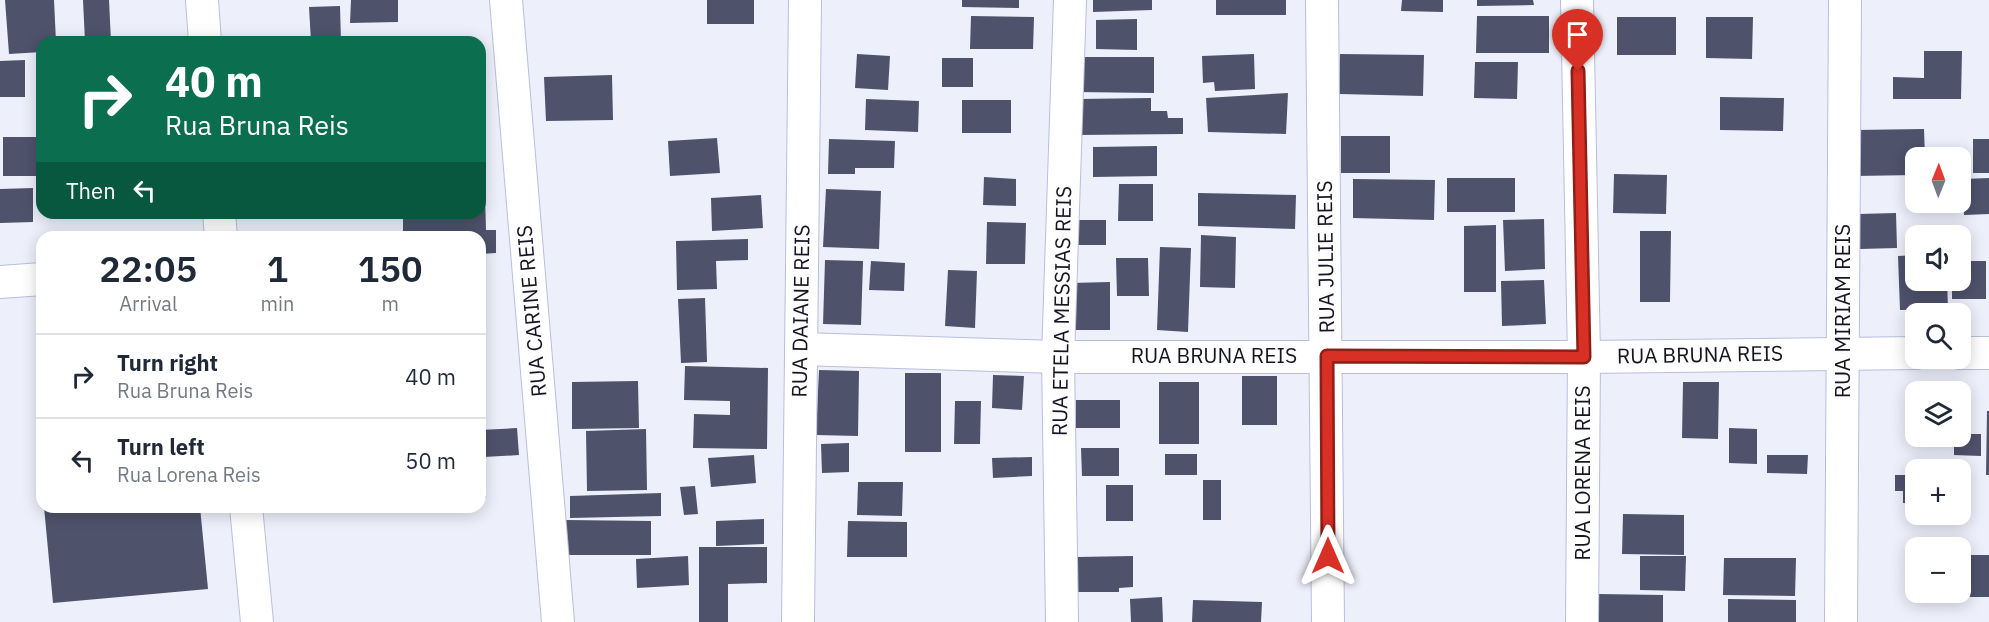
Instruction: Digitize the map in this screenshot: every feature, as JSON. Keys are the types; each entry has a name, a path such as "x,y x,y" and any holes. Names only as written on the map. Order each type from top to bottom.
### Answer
{"street":[{"path":"202,0 205,36"},
{"name":"RUA CARINE REIS","path":"506,0 558,622"},
{"name":"RUA DAIANE REIS","path":"798,622 805,0"},
{"name":"RUA ETELA MESSIAS REIS","path":"1062,622 1058,357 1070,0"},
{"name":"RUA JULIE REIS","path":"1322,0 1328,622"},
{"name":"RUA LORENA REIS","path":"1577,0 1584,357 1582,622"},
{"name":"RUA MIRIAM REIS","path":"1841,622 1845,0"},
{"path":"0,282 36,279"},
{"name":"RUA BRUNA REIS","path":"801,349 1058,357 1584,357 1905,353"},
{"path":"1971,353 1989,353"},
{"path":"247,513 257,622"}],"building":[{"path":"5,0 54,0 56,36 36,36 36,52 9,54"},
{"path":"83,0 109,0 111,36 85,36"},
{"path":"351,0 398,0 398,22 350,23"},
{"path":"707,0 754,0 754,24 707,24"},
{"path":"962,0 1019,0 1019,8 962,7"},
{"path":"1093,0 1152,0 1152,10 1093,12"},
{"path":"1216,0 1286,0 1286,15 1216,15"},
{"path":"1402,0 1443,0 1443,12 1401,11"},
{"path":"1477,0 1533,0 1534,5 1477,6"},
{"path":"340,6 341,36 311,36 309,7"},
{"path":"971,16 1034,17 1033,49 970,49"},
{"path":"1477,16 1549,16 1549,53 1476,53"},
{"path":"1617,17 1676,17 1676,55 1617,55"},
{"path":"1706,17 1753,17 1752,59 1706,58"},
{"path":"1137,19 1137,50 1096,49 1096,20"},
{"path":"1924,51 1962,51 1961,99 1893,99 1893,77 1924,78"},
{"path":"857,54 890,56 888,90 855,88"},
{"path":"1254,54 1255,89 1215,91 1214,82 1203,83 1202,56"},
{"path":"1340,54 1424,55 1423,96 1339,94"},
{"path":"1076,57 1154,57 1154,93 1076,92"},
{"path":"942,58 973,58 973,87 942,87"},
{"path":"25,60 25,97 0,97 0,61"},
{"path":"1475,62 1518,62 1517,99 1474,98"},
{"path":"612,75 613,120 546,121 544,77"},
{"path":"1288,93 1286,134 1208,132 1206,98"},
{"path":"1720,97 1784,98 1783,131 1720,130"},
{"path":"1151,98 1151,111 1167,111 1168,118 1183,118 1183,134 1078,135 1078,99"},
{"path":"866,99 919,101 918,132 865,130"},
{"path":"962,100 1011,100 1011,133 962,133"},
{"path":"1924,129 1925,147 1905,147 1905,175 1855,176 1855,130"},
{"path":"1341,136 1390,136 1390,173 1341,173"},
{"path":"3,137 36,137 36,176 3,176"},
{"path":"717,138 720,173 670,176 668,141"},
{"path":"829,139 895,141 894,168 855,168 855,174 828,174"},
{"path":"1973,139 1989,139 1989,173 1973,173"},
{"path":"1157,146 1157,176 1093,177 1093,147"},
{"path":"1614,174 1667,175 1666,214 1613,213"},
{"path":"984,177 1016,179 1016,206 983,205"},
{"path":"1447,178 1515,178 1515,212 1447,212"},
{"path":"1989,178 1989,214 1964,215 1964,213 1971,213 1971,179"},
{"path":"1353,179 1435,180 1434,220 1353,218"},
{"path":"1119,184 1153,184 1153,221 1118,221"},
{"path":"33,188 33,222 0,223 0,189"},
{"path":"826,189 881,191 879,249 823,247"},
{"path":"1198,193 1296,195 1295,229 1198,226"},
{"path":"761,195 763,228 712,231 711,198"},
{"path":"1896,213 1897,248 1860,249 1859,214"},
{"path":"403,219 486,219 486,230 496,230 496,253 486,254 486,231 403,231"},
{"path":"1544,219 1545,269 1505,271 1503,220"},
{"path":"1074,220 1106,220 1106,245 1074,245"},
{"path":"987,222 1026,223 1025,264 986,264"},
{"path":"1496,225 1496,292 1464,292 1464,226"},
{"path":"1640,231 1671,231 1670,302 1640,302"},
{"path":"1201,235 1236,237 1235,288 1200,287"},
{"path":"748,239 748,260 716,261 717,289 677,290 676,241"},
{"path":"1160,247 1191,248 1188,332 1157,330"},
{"path":"1898,256 1905,256 1905,291 1947,291 1948,303 1905,303 1905,310 1900,310"},
{"path":"1116,258 1148,258 1149,296 1117,296"},
{"path":"825,260 863,261 861,325 823,324"},
{"path":"871,261 905,263 904,291 869,290"},
{"path":"1971,261 1986,261 1986,299 1952,299 1952,291 1971,291"},
{"path":"948,270 977,271 975,328 945,326"},
{"path":"1544,280 1546,324 1502,326 1501,281"},
{"path":"1110,282 1110,330 1070,330 1070,283"},
{"path":"705,298 707,362 681,363 678,299"},
{"path":"685,366 768,368 767,449 693,448 694,414 730,415 730,401 684,400"},
{"path":"819,370 859,371 858,436 816,435"},
{"path":"905,373 941,373 941,452 905,452"},
{"path":"993,375 1024,376 1022,410 992,408"},
{"path":"1242,376 1277,376 1277,425 1242,425"},
{"path":"638,381 639,428 572,429 572,382"},
{"path":"1159,382 1199,382 1199,444 1159,444"},
{"path":"1683,382 1719,382 1718,439 1682,438"},
{"path":"1076,400 1120,400 1120,428 1076,428"},
{"path":"955,401 981,401 980,444 954,444"},
{"path":"1987,411 1989,411 1989,475 1986,475"},
{"path":"517,428 519,455 486,457 486,430"},
{"path":"1729,428 1757,429 1757,464 1729,463"},
{"path":"646,429 647,490 587,491 586,431"},
{"path":"1971,434 1981,434 1981,456 1954,455 1954,447 1971,447"},
{"path":"849,443 849,472 822,473 821,444"},
{"path":"1081,448 1119,448 1119,476 1082,476"},
{"path":"1165,454 1197,454 1197,475 1165,475"},
{"path":"754,455 756,483 711,487 708,458"},
{"path":"1767,455 1808,455 1807,474 1767,473"},
{"path":"1032,457 1032,476 993,478 992,458"},
{"path":"1895,475 1905,475 1905,503 1903,503 1903,491 1895,491"},
{"path":"1203,480 1221,480 1221,520 1203,520"},
{"path":"858,482 903,482 902,516 857,515"},
{"path":"1106,485 1133,485 1133,521 1106,521"},
{"path":"695,486 698,514 684,515 680,487"},
{"path":"661,493 661,516 570,518 570,496"},
{"path":"45,513 201,513 208,589 53,603"},
{"path":"1623,514 1684,515 1684,555 1622,554"},
{"path":"764,519 764,544 716,546 716,521"},
{"path":"566,520 651,521 651,555 566,555"},
{"path":"848,521 907,522 907,557 847,557"},
{"path":"699,547 767,547 767,583 728,584 728,622 699,622"},
{"path":"1971,555 1989,555 1989,597 1971,597"},
{"path":"688,556 689,585 637,588 636,559"},
{"path":"1133,556 1133,587 1119,588 1119,592 1077,592 1077,557"},
{"path":"1640,556 1686,556 1685,591 1640,590"},
{"path":"1724,558 1796,558 1795,596 1723,595"},
{"path":"1598,594 1663,595 1663,622 1598,622"},
{"path":"1162,597 1163,622 1131,622 1130,599"},
{"path":"1728,599 1796,600 1796,622 1728,622"},
{"path":"1193,600 1262,602 1261,622 1192,622"}],"route":[{"path":"1328,556 1327,356 1584,357 1578,71"}]}
